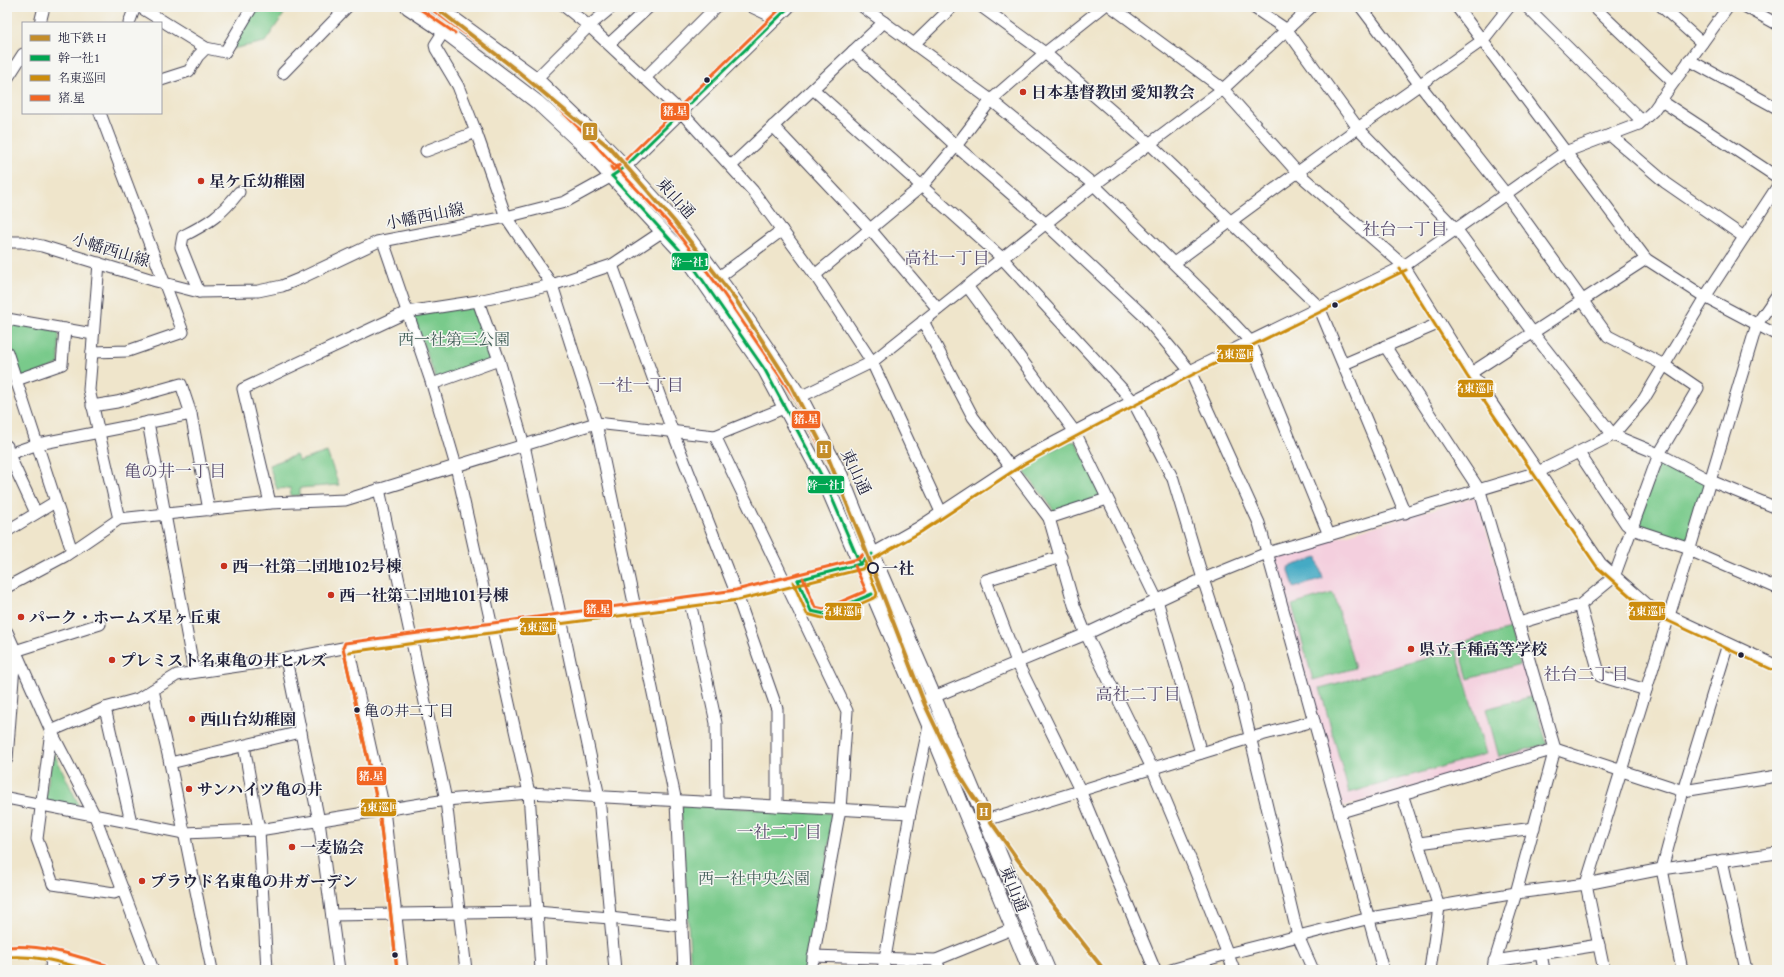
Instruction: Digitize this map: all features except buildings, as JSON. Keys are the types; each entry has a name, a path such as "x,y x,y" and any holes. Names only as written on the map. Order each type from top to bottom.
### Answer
{"main road":[{"name":"東山通","path":"408,7 444,31 537,102 580,142 688,259 765,370 826,484 920,703 1030,970"},
{"name":"東山通","path":"437,7 536,79 625,166 683,231 718,278 800,397 841,476 872,554 934,697 1048,970"}],"street":[{"path":"40,22 44,7"},
{"path":"129,22 135,7"},
{"path":"140,7 206,48 225,52 252,7"},
{"path":"283,73 347,7"},
{"path":"565,7 609,44 681,112 753,191 815,275 872,362 941,512"},
{"path":"536,79 589,26 612,7"},
{"path":"609,44 649,7"},
{"path":"645,78 716,7"},
{"path":"752,7 777,19"},
{"name":"小幡西山線","path":"7,242 22,242 42,246 163,283 199,292 258,291 282,286 299,279 377,242 506,217 565,202 612,176 625,166 789,7"},
{"path":"863,7 991,100 1094,184 1250,341 1329,535"},
{"path":"914,44 952,7"},
{"path":"982,7 1045,53 1150,144 1319,307 1405,513"},
{"path":"815,275 923,186 991,100 1045,53 1103,7"},
{"path":"1112,7 1223,89 1298,173 1404,266 1471,373 1601,564 1650,608 1777,666"},
{"path":"1253,7 1286,30 1358,128 1457,230 1532,333 1613,435 1658,454 1711,480 1777,508"},
{"path":"800,397 872,362 1094,184 1223,89 1311,7"},
{"path":"1361,7 1506,194 1608,336 1664,365 1698,388 1658,454 1614,576 1580,606 1519,623"},
{"path":"1457,7 1646,259 1705,298 1777,335"},
{"path":"1174,264 1358,128 1483,40 1509,7"},
{"path":"1527,7 1642,121"},
{"path":"1594,7 1673,82"},
{"path":"1662,7 1702,43"},
{"path":"51,731 105,708 138,699 177,675 286,659 348,647 561,618 636,610 737,595 860,564 872,554 918,528 1010,467 1190,371 1404,266 1457,230 1565,152 1639,124 1653,110 1728,7"},
{"path":"1746,7 1777,24"},
{"path":"731,166 884,22"},
{"path":"444,31 435,45 436,49 458,86 506,217 552,285 596,423 676,802 684,970"},
{"path":"162,80 189,72 198,56 206,48"},
{"path":"853,51 956,146 1046,224 1144,316 1190,371 1259,523 1341,812 1383,970"},
{"path":"7,79 22,56"},
{"path":"1689,60 1777,108"},
{"path":"813,89 1002,258 1133,401 1173,478 1203,579 1238,686 1298,936 1313,970"},
{"path":"1660,100 1777,177"},
{"path":"92,352 128,351 183,332 163,283 100,114"},
{"path":"774,126 870,229 938,309"},
{"path":"426,151 476,132"},
{"path":"1610,135 1666,183 1744,237"},
{"path":"920,703 1086,634 1203,579 1267,552 1480,491 1538,472 1613,435 1644,399 1705,298 1777,187"},
{"path":"199,292 181,247 183,236 210,222 225,210 239,192"},
{"path":"718,278 782,230"},
{"path":"270,503 243,389 407,312 478,301 552,285 612,265 663,231"},
{"path":"383,241 432,384 456,466 493,628 528,793 540,970"},
{"path":"1471,373 1583,302 1646,259"},
{"path":"99,263 89,390 119,518"},
{"path":"612,265 672,430 737,595 777,709 777,806"},
{"path":"967,286 1074,432 1157,600 1201,753"},
{"path":"1604,970 1586,884 1711,480 1757,324 1777,295"},
{"path":"478,301 499,360 524,445 599,797 615,970"},
{"path":"7,319 93,334"},
{"path":"923,321 973,418 1049,518 1074,605 1086,634 1152,768 1194,868 1234,970"},
{"path":"1344,364 1440,323"},
{"path":"16,380 62,364 65,329"},
{"path":"1385,346 1480,491 1555,749 1516,893 1493,966"},
{"path":"7,352 72,551"},
{"path":"432,384 499,360"},
{"path":"92,406 117,402 182,384 192,414 209,510"},
{"path":"7,587 72,551 119,518 270,503 345,500 596,423 672,430 715,436 784,408"},
{"path":"36,513 8,450 192,414"},
{"path":"148,422 194,672"},
{"path":"715,436 847,711 840,809 811,970"},
{"path":"1579,453 1626,524 1632,529 1690,548 1694,552 1777,588"},
{"path":"379,489 446,800 466,970"},
{"path":"1049,518 1107,498"},
{"path":"7,530 55,502"},
{"path":"1061,557 986,580 1017,662 1080,790 1155,970"},
{"path":"690,602 716,723 717,803"},
{"path":"1580,606 1600,676 1646,690"},
{"path":"11,651 100,624"},
{"path":"7,632 11,651 7,759"},
{"path":"1682,970 1662,869 1683,791 1728,644"},
{"path":"348,647 384,809 402,970"},
{"path":"11,651 95,816 153,970"},
{"path":"286,659 319,821 339,970"},
{"path":"153,690 170,763 212,970"},
{"path":"105,708 130,822"},
{"path":"986,820 1250,738 1314,721"},
{"path":"884,965 910,813 929,725"},
{"path":"51,731 37,838 53,884 114,893 123,889"},
{"path":"170,763 301,732"},
{"path":"244,746 259,830 267,970"},
{"path":"1341,812 1555,749 1683,791 1776,774"},
{"path":"7,798 184,833 259,830 446,800 528,793 676,802 910,813"},
{"path":"1402,794 1439,907 1430,970"},
{"path":"1419,843 1534,828"},
{"path":"1171,970 1227,954 1370,918 1516,893 1586,884 1662,869 1777,853"},
{"path":"1722,860 1746,970"},
{"path":"332,915 536,912 682,926"},
{"path":"813,956 884,965 938,965 1012,929"},
{"path":"1493,966 1541,954 1599,945"},
{"path":"7,952 27,951 52,956 99,969"},
{"path":"1541,954 1544,970"},
{"path":"51,970 52,956"}],"shaded area":[{"name":"県立千種高等学校","path":"1475,497 1477,498 1549,747 1346,806 1342,805 1272,556"}],"green space":[{"path":"257,7 271,7 284,14 265,42 232,49"},
{"name":"西一社第三公園","path":"476,303 495,355 493,360 436,379 412,315"},
{"path":"7,321 59,331 59,364 22,380 7,333"},
{"path":"1070,441 1076,442 1103,495 1055,513 1025,473 1028,463"},
{"path":"327,452 339,485 300,488 300,495 291,496 290,488 277,489 269,465 296,455 299,461"},
{"path":"1659,462 1707,482 1686,545 1638,529 1637,525"},
{"path":"1333,593 1355,668 1313,680 1292,605"},
{"path":"1510,629 1520,664 1468,679 1458,643"},
{"path":"1456,650 1486,754 1349,793 1320,688"},
{"path":"1533,696 1547,744 1499,757 1486,709"},
{"path":"53,751 78,803 74,808 45,801"},
{"name":"西一社中央公園","path":"683,805 830,813 834,817 808,970 691,970 681,807"}],"water":[{"path":"1317,558 1323,579 1294,588 1288,567"}],"metro line":[{"name":"H","path":"435,7 515,69 610,148 674,221 736,300 790,384 827,455 861,538 925,705 954,766 972,795 1018,860 1104,970"}],"transit line":[{"name":"猪.星","path":"417,7 455,33"},
{"name":"猪.星","path":"611,167 613,170 622,163 782,7"},
{"name":"幹一社1","path":"612,176 625,167 789,7"},
{"name":"猪.星","path":"397,970 379,810 343,648 345,643 736,590 858,559 866,552 836,478 796,400 721,290 679,234 585,134 533,83 434,11"},
{"name":"幹一社1","path":"612,176 688,259 765,370 826,484 860,564"},
{"name":"名東巡回","path":"1400,269 1467,376 1597,567 1647,611 1775,671"},
{"name":"名東巡回","path":"349,652 738,600 862,569 875,558 921,532 1024,464 1192,375 1406,270"},
{"name":"幹一社1","path":"798,580 860,564 872,554"},
{"name":"名東巡回","path":"793,582 807,614 826,619 876,597 877,593 865,562"},
{"name":"猪.星","path":"803,578 815,607 824,609 866,591 855,566"},
{"name":"幹一社1","path":"798,580 811,611 825,614 872,594"},
{"name":"名東巡回","path":"343,648 379,810 397,970"},
{"name":"猪.星","path":"7,947 33,947 58,951 106,965"},
{"name":"名東巡回","path":"7,957 38,958 88,970"}],"place":[{"name":"日本基督教団 愛知教会","path":"1023,92"},
{"name":"星ケ丘幼稚園","path":"201,181"},
{"name":"西一社第二団地102号棟","path":"224,566"},
{"name":"一社","path":"873,568"},
{"name":"西一社第二団地101号棟","path":"331,595"},
{"name":"パーク・ホームズ星ヶ丘東","path":"21,617"},
{"name":"県立千種高等学校","path":"1411,649"},
{"name":"プレミスト名東亀の井ヒルズ","path":"112,660"},
{"name":"亀の井二丁目","path":"357,710"},
{"name":"西山台幼稚園","path":"192,719"},
{"name":"サンハイツ亀の井","path":"189,789"},
{"name":"一麦協会","path":"292,847"},
{"name":"プラウド名東亀の井ガーデン","path":"142,881"}],"district":[{"name":"社台一丁目","path":"1405,229"},
{"name":"高社一丁目","path":"947,258"},
{"name":"一社一丁目","path":"641,385"},
{"name":"亀の井一丁目","path":"175,471"},
{"name":"社台二丁目","path":"1586,674"},
{"name":"高社二丁目","path":"1138,694"},
{"name":"一社二丁目","path":"779,832"}]}
